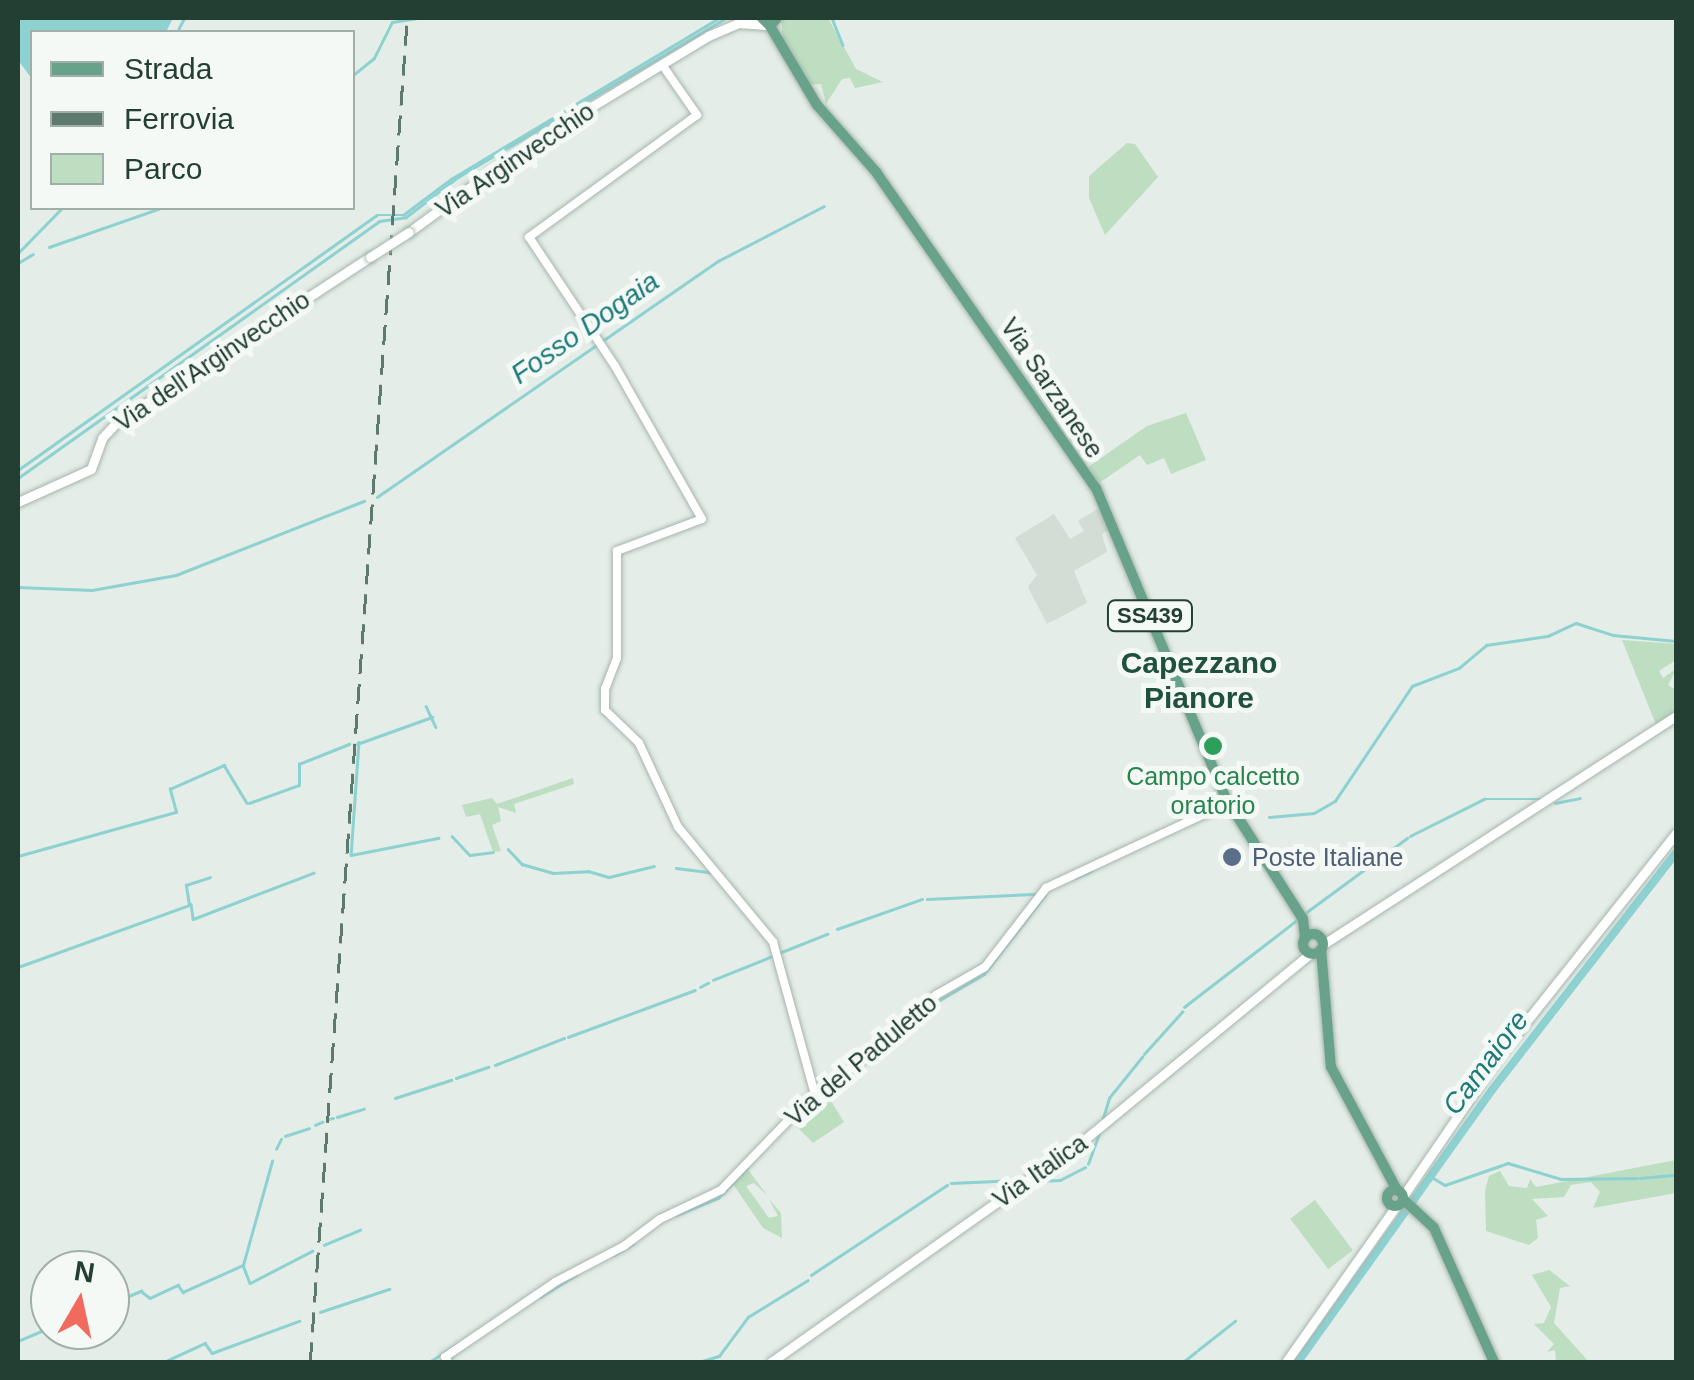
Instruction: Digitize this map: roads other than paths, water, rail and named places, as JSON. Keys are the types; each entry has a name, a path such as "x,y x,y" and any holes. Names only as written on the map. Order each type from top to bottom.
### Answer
{"main road":[{"name":"Via Sarzanese","path":"769,21 817,106 876,172 1096,488 1228,803 1304,922 1313,945"},
{"name":"Via Arginvecchio","path":"370,257 526,147 725,27 769,21"},
{"name":"Via dell'Arginvecchio","path":"18,502 91,469 102,438 116,423 370,257"},
{"path":"1313,945 1348,932 1676,716"},
{"path":"1286,1362 1498,1056 1676,833"},
{"name":"SS439","path":"1313,945 1325,962 1330,1062 1399,1197 1434,1228 1494,1362"},
{"name":"Via Italica","path":"771,1362 1116,1116 1297,965 1313,945"}],"street":[{"path":"663,66 697,114 530,237 600,344 702,518 617,551 617,658 605,689 605,710 639,743 678,827 773,942 815,1094"},
{"name":"Via del Paduletto","path":"447,1360 660,1218 721,1190 815,1094 902,1031 936,995 986,968 1046,888 1228,803"}],"water":[{"path":"18,18 173,18 167,30 30,30 30,76 18,60"}],"waterway":[{"path":"178,30 184,18"},
{"path":"355,74 374,58 392,22 416,18"},
{"path":"18,470 377,215 403,215 451,179 719,18"},
{"path":"18,478 379,221 406,217 458,177 726,18"},
{"path":"832,18 843,45"},
{"name":"Fosso Dogaia","path":"377,497 718,261 824,206"},
{"path":"18,253 60,210"},
{"path":"49,247 155,210"},
{"path":"18,263 33,254"},
{"name":"Fosso Dogaia","path":"18,587 92,590 176,575 364,501"},
{"path":"1269,817 1314,813 1335,801 1412,686 1459,668 1486,645 1548,636 1576,623 1613,635 1676,641"},
{"path":"426,706 436,727"},
{"path":"357,744 432,717"},
{"path":"359,742 351,855 438,838"},
{"path":"249,803 299,785 299,764 349,744"},
{"path":"18,856 176,812 170,789 224,765 247,803"},
{"path":"1555,803 1580,798"},
{"path":"1410,836 1484,799 1540,799"},
{"path":"452,836 470,855 493,852"},
{"path":"1304,914 1407,838"},
{"path":"508,849 522,864 553,873 588,871 609,877 654,866"},
{"name":"Camaiore","path":"1298,1362 1492,1090 1676,853"},
{"path":"676,868 710,872"},
{"path":"1076,878 1091,871"},
{"path":"191,904 193,919 313,873"},
{"path":"18,967 189,905 186,885 210,877"},
{"path":"927,899 1034,894"},
{"path":"931,1005 984,974 1045,895"},
{"path":"837,929 922,899"},
{"path":"1184,1007 1297,920"},
{"path":"779,953 827,934"},
{"path":"713,980 775,955"},
{"path":"700,987 708,983"},
{"path":"568,1037 695,990"},
{"path":"1144,1054 1182,1012"},
{"path":"819,1096 902,1036"},
{"path":"495,1065 564,1038"},
{"path":"1103,1118 1109,1098 1142,1057"},
{"path":"456,1078 488,1067"},
{"path":"395,1098 451,1080"},
{"path":"337,1117 364,1109"},
{"path":"329,1119 333,1118"},
{"path":"315,1125 322,1122"},
{"path":"285,1136 309,1128"},
{"path":"1088,1164 1099,1134"},
{"path":"276,1149 281,1139"},
{"path":"243,1265 272,1161"},
{"path":"1430,1176 1445,1185 1508,1163 1561,1179 1637,1178"},
{"path":"1035,1181 1060,1180 1085,1167"},
{"path":"677,1215 718,1198 747,1168"},
{"path":"1640,1178 1676,1175"},
{"path":"951,1183 1018,1180"},
{"path":"811,1275 947,1185"},
{"path":"324,1245 360,1230"},
{"path":"614,1255 633,1244"},
{"path":"130,1296 141,1291 150,1298 178,1285 183,1292 243,1265 250,1283 312,1251"},
{"path":"540,1297 576,1275"},
{"path":"699,1362 719,1356 748,1317 808,1280"},
{"path":"320,1312 389,1289"},
{"path":"164,1362 205,1343 212,1353 299,1321"},
{"path":"1198,1350 1235,1321"},
{"path":"18,1341 30,1336"},
{"path":"429,1362 455,1346"},
{"path":"1183,1362 1196,1352"}],"railway":[{"path":"310,1362 407,18"}],"place":[{"name":"Campo calcetto oratorio","path":"1213,746"},
{"name":"Poste Italiane","path":"1232,857"}],"district":[{"name":"Capezzano Pianore","path":"1199,680"}]}
